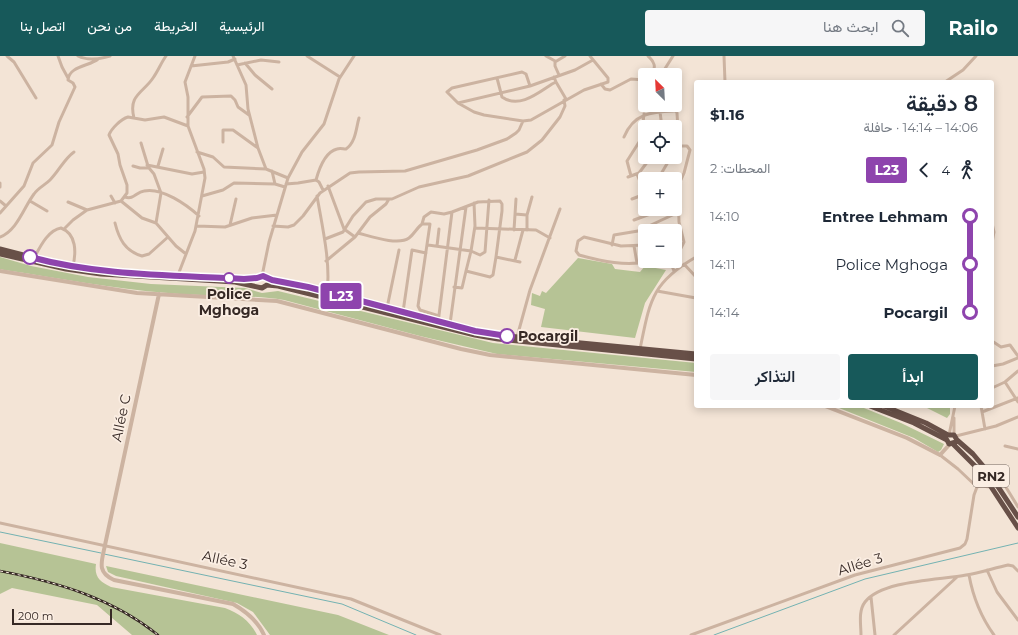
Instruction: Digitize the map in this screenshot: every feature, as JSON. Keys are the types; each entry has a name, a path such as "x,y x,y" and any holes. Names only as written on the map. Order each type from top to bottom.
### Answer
{"highway":[{"path":"0,249 73,266 120,272 259,277 327,292 475,331 517,337 694,354"},
{"path":"0,254 66,269 87,272 132,277 235,282 262,288 267,286 299,290 475,335 498,339 694,359"},
{"path":"258,286 259,277"},
{"path":"267,286 268,279"},
{"name":"RN2","path":"875,408 952,439"},
{"name":"RN2","path":"889,408 926,423 952,439 981,464 1018,517"},
{"name":"RN2","path":"996,487 1018,528"}],"street":[{"path":"7,56 14,62 36,98"},
{"path":"0,213 24,186 33,163 52,145 59,122 75,87 74,84 69,81 58,56"},
{"path":"78,56 83,58 98,59 110,56"},
{"path":"134,118 132,109 134,100 153,78 166,56"},
{"path":"178,275 197,226 204,172 188,126 187,117 188,97 185,82 195,56"},
{"path":"308,56 340,77"},
{"path":"259,277 288,178 302,152 324,124 340,77 354,56"},
{"path":"546,56 555,61"},
{"path":"555,61 565,56"},
{"path":"648,56 653,60 655,68"},
{"path":"665,68 672,56"},
{"path":"724,56 725,80"},
{"path":"949,80 963,70 976,56"},
{"path":"191,66 228,62 234,58 246,85 249,115 258,148 266,169"},
{"path":"458,103 530,86 575,70 592,58 609,79 608,82 584,90 531,120 523,121 484,115 468,109 458,103 447,94 449,89 524,72 528,76 530,86"},
{"path":"68,78 70,73 76,69 94,63 98,59"},
{"path":"237,65 261,60 279,62"},
{"path":"555,61 554,66 559,75"},
{"path":"245,63 255,75 272,89"},
{"path":"325,239 344,230 353,216 366,202 376,199 389,199 426,185 476,173 527,152 542,140 560,117 565,106 565,100 554,77"},
{"path":"497,78 502,97 507,100 523,101 556,82"},
{"path":"601,84 605,89 610,90 631,79 638,80"},
{"path":"187,117 202,97 230,96 234,98 238,107 249,115"},
{"path":"624,137 629,126 644,114 660,112 661,120"},
{"path":"643,120 644,114"},
{"path":"64,229 73,220 88,210 121,201 127,193 127,185 118,154 109,135 110,132 122,120 128,117 144,120 164,117 188,126"},
{"path":"316,180 320,167 329,153 337,148 346,149 350,145 355,135 359,118"},
{"path":"273,226 288,227 297,224 323,190 354,172 405,171 477,150 507,139 519,130 523,121"},
{"path":"223,142 223,130 228,129 236,132 258,148"},
{"path":"141,143 148,167 154,174 161,193 156,223"},
{"path":"638,144 627,161 630,177 641,171 646,164"},
{"path":"682,146 687,146 690,150 682,177"},
{"path":"158,166 163,149"},
{"path":"0,237 9,230 34,193 50,181 69,156 74,152"},
{"path":"197,152 213,157 224,167 266,169 288,178"},
{"path":"133,166 140,168 158,166 192,174 204,172"},
{"path":"272,171 275,184"},
{"path":"202,196 223,190 234,183 285,185 316,180"},
{"path":"316,180 319,182 323,190"},
{"path":"328,186 344,230 354,237"},
{"path":"124,197 134,198 144,191 161,193 186,205 199,216"},
{"path":"111,196 115,203"},
{"path":"317,196 325,239 328,280 327,292"},
{"path":"515,260 525,230 532,197"},
{"path":"632,199 638,197"},
{"path":"230,226 236,199"},
{"path":"326,261 354,237 370,217 386,204 389,199"},
{"path":"514,230 516,199"},
{"path":"428,245 484,254 489,200"},
{"path":"358,233 390,241 400,241 408,239 422,224 424,217 431,212 444,214 474,203 499,200 502,203 500,229 493,275 490,277 466,271"},
{"path":"0,201 6,206"},
{"path":"30,201 47,211"},
{"path":"121,201 142,218 156,223 186,254"},
{"path":"68,202 88,210"},
{"path":"454,287 462,287 471,251 476,216 474,203"},
{"path":"450,324 466,207"},
{"path":"517,337 530,290 560,209"},
{"path":"438,322 452,212"},
{"path":"515,214 528,215"},
{"path":"197,226 230,226 252,218 276,215"},
{"path":"634,220 645,216"},
{"path":"612,245 612,237 615,234 638,231 670,216"},
{"path":"115,223 120,241 129,249 142,256 149,254 168,237"},
{"path":"422,224 429,223 431,226 419,308 420,310 439,315"},
{"path":"34,258 46,238 57,228 64,229 72,238 75,248 73,266"},
{"path":"474,228 539,231 550,238"},
{"path":"436,246 439,229"},
{"path":"682,236 684,242 682,246"},
{"path":"634,246 637,263 612,262 580,255 576,252 578,241 584,237 612,245 638,245"},
{"path":"387,308 399,250"},
{"path":"403,312 412,250 426,253"},
{"path":"496,257 520,262"},
{"path":"640,348 650,305 657,291 674,271 694,258"},
{"path":"684,264 694,275"},
{"path":"0,271 137,293 276,301 461,349 490,355 694,375"},
{"path":"657,291 694,298"},
{"name":"Allée C","path":"159,294 101,566 105,575 114,580 233,604 256,621 264,635"},
{"path":"994,343 1001,347 1010,345 1018,357 1003,364 994,366"},
{"path":"994,387 1005,382 1018,371"},
{"path":"994,408 1017,400 1005,382"},
{"path":"830,408 906,438 940,455 958,469 976,487 996,487 1004,484 1018,507"},
{"path":"940,455 952,439 956,408"},
{"path":"981,408 984,429"},
{"path":"982,412 994,408"},
{"path":"952,439 954,416"},
{"path":"952,439 1018,418"},
{"path":"1005,446 1018,449"},
{"name":"Allée 3","path":"691,635 855,575 960,548 965,544 967,539 976,487"},
{"name":"Allée 3","path":"0,524 351,600 440,635"},
{"path":"861,635 861,611 865,602 881,591 898,586 969,575 1008,565 1013,566 1018,572"},
{"path":"987,570 1000,597 1018,620"},
{"path":"969,575 976,603 994,635"},
{"path":"894,635 958,577"},
{"path":"871,597 875,635"}],"green space":[{"path":"0,257 31,266 88,277 151,284 245,288 262,293 278,291 493,343 694,363 694,372 497,354 420,336 284,300 127,289 0,269"},
{"path":"578,258 612,264 615,269 640,272 643,268 666,270 645,303 635,338 541,327 545,309 531,305 532,293 540,296 542,291 546,293"},
{"path":"839,408 864,408 901,423 944,444 938,452 914,438"},
{"path":"927,408 950,408 950,414 947,418"},
{"path":"0,543 96,564 97,576 111,587 225,608 244,618 257,635 132,635 97,605 12,588 0,594"},
{"path":"106,566 338,615 389,635 270,635 253,612 237,603 116,576 108,572"}],"waterway":[{"path":"0,532 101,553"},
{"path":"714,635 865,579 1018,543"},
{"path":"104,554 342,604 416,635"}],"railway":[{"path":"0,571 63,586 103,601 140,622 158,635"}],"bus line":[{"name":"L23","path":"30,257 73,266 126,273 244,279 263,276 268,279 308,287 438,322 475,331 507,336"}],"place":[{"name":"Police Mghoga","path":"229,278"},
{"name":"Pocargil","path":"507,336"}]}
